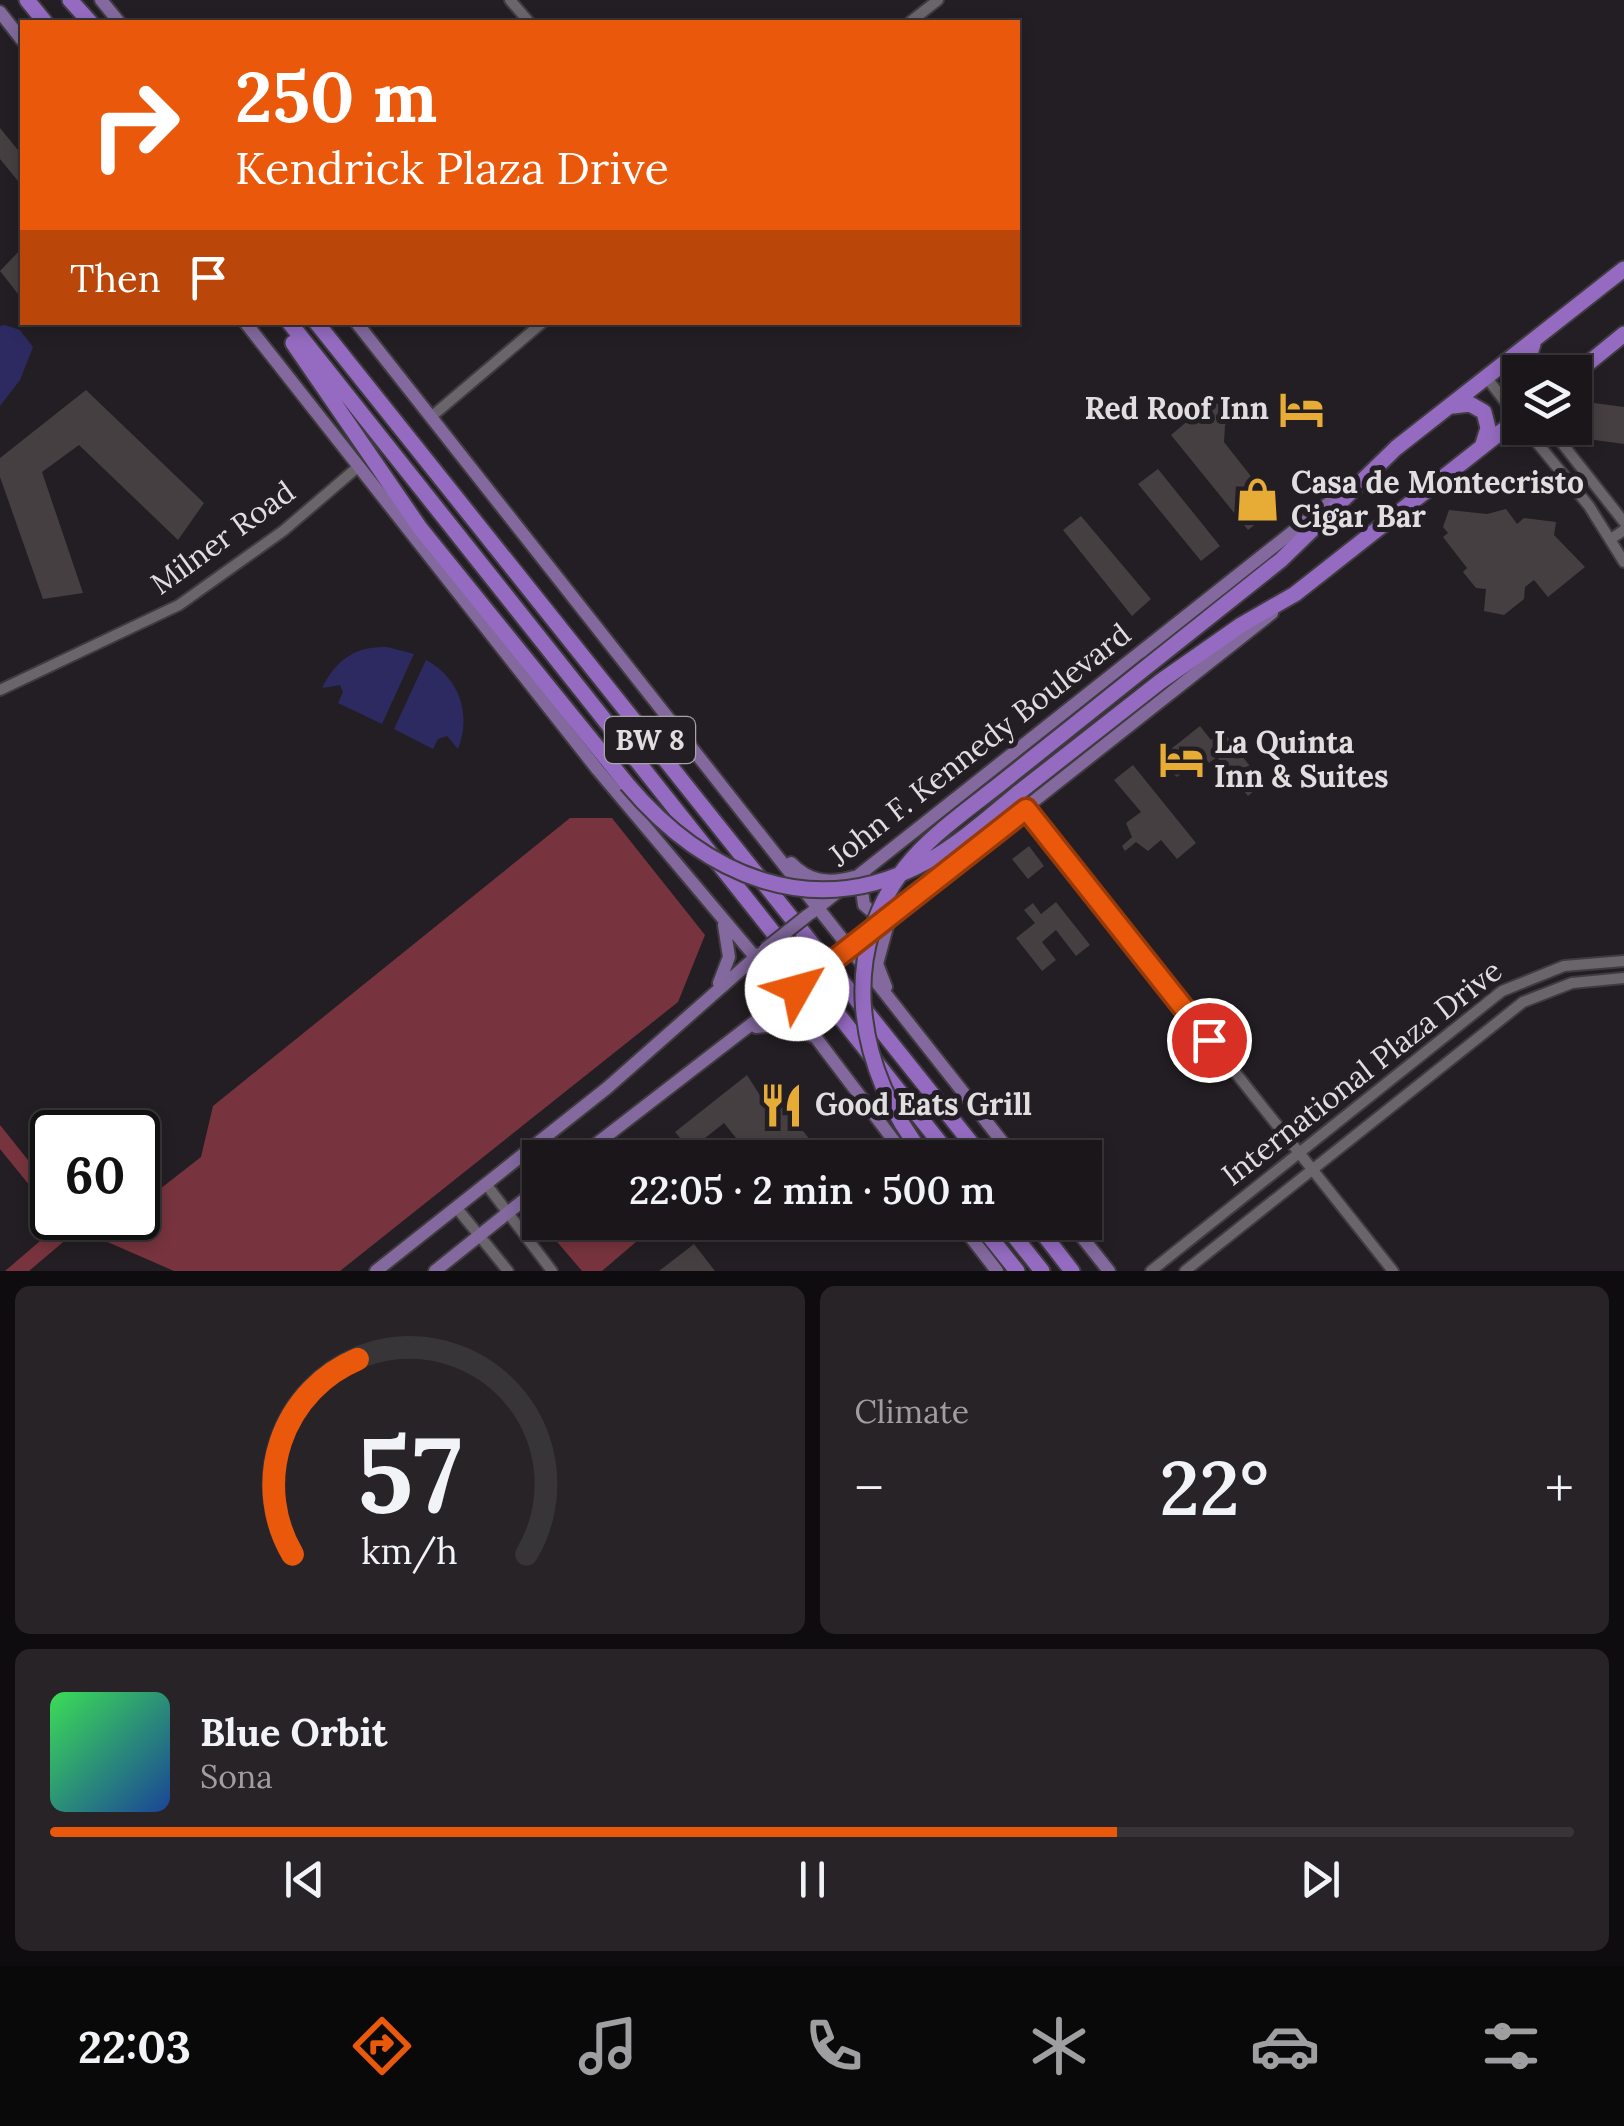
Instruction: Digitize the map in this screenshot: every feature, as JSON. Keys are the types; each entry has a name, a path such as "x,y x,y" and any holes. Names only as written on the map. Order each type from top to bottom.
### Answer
{"highway":[{"path":"28,0 43,20"},
{"path":"70,0 88,20"},
{"name":"John F. Kennedy Boulevard","path":"1396,448 1624,269"},
{"path":"282,325 420,528 627,784 704,857 770,883 809,890 854,886 915,868 1161,681 1241,625 1295,594 1502,433"},
{"name":"BW 8","path":"291,325 938,1140"},
{"name":"BW 8","path":"318,325 968,1140"},
{"path":"1592,360 1624,334"},
{"path":"1528,355 1539,337"},
{"path":"1452,407 1470,404 1484,412 1488,428 1481,447"},
{"path":"913,1140 886,1101 864,1030 866,954 888,896 912,859 1281,560 1396,448"},
{"path":"992,1240 1017,1271"},
{"path":"1017,1240 1042,1271"},
{"path":"1048,1240 1072,1271"}],"main road":[{"path":"101,0 117,20"},
{"path":"0,12 20,37"},
{"path":"247,325 597,769 720,914 760,953 785,999 894,1140"},
{"path":"358,325 736,802 843,952 892,1002 1001,1140"},
{"name":"John F. Kennedy Boulevard","path":"376,1271 607,1088 760,953 1396,448"},
{"path":"602,1140 1295,594"},
{"path":"736,802 806,877 832,881 861,874"},
{"path":"891,914 872,912 860,896 861,884 922,825"},
{"path":"715,990 728,958 728,938 720,914"},
{"path":"891,914 877,964 892,1002"},
{"path":"742,1033 779,1023 806,1032 818,1041"},
{"path":"435,1271 522,1202"},
{"path":"973,1240 997,1271"},
{"path":"1084,1240 1109,1271"}],"street":[{"path":"510,0 527,20"},
{"path":"913,20 938,0"},
{"path":"431,416 539,325"},
{"path":"1487,378 1502,397"},
{"path":"1539,445 1624,562"},
{"path":"1563,445 1624,522"},
{"name":"Milner Road","path":"0,690 179,605 283,531 358,466"},
{"path":"1611,539 1624,530"},
{"path":"1026,809 1394,1271"},
{"name":"International Plaza Drive","path":"1150,1271 1502,991 1536,974 1564,966 1624,961"},
{"path":"1536,974 1539,994"},
{"name":"International Plaza Drive","path":"1184,1271 1426,1076 1539,994 1572,982 1624,978"},
{"path":"1413,1061 1426,1076"},
{"path":"486,1184 552,1271"},
{"path":"456,1208 508,1271"}],"shaded area":[{"path":"0,326 20,330 33,347 20,380 0,406"},
{"path":"387,647 414,654 382,724 338,703 343,692 340,685 322,688 340,662 365,649"},
{"path":"426,660 447,676 460,698 464,722 458,749 447,736 438,739 433,749 394,729"},
{"path":"570,818 612,818 705,935 678,1002 340,1271 174,1271 103,1240 160,1240 160,1189 201,1157 213,1106"},
{"path":"0,1125 30,1162 30,1186 0,1149"},
{"path":"41,1240 66,1240 29,1271 5,1271"},
{"path":"556,1240 638,1240 602,1271 582,1271"}],"building":[{"path":"0,128 20,153 18,181 0,159"},
{"path":"20,250 20,296 0,271"},
{"path":"86,390 204,503 178,540 79,445 42,472 83,593 43,599 0,477 0,458"},
{"path":"1209,403 1230,405 1237,414 1225,425 1224,442 1276,508 1248,530 1171,435"},
{"path":"1592,403 1624,407 1624,444 1592,440"},
{"path":"1158,469 1220,546 1201,561 1138,484"},
{"path":"1506,509 1517,524 1524,518 1556,522 1554,535 1585,567 1548,597 1534,580 1525,587 1524,599 1504,615 1484,611 1486,589 1476,588 1463,572 1467,568 1443,537 1448,533 1443,527 1449,510 1487,514"},
{"path":"1081,516 1151,599 1132,616 1063,530"},
{"name":"La Quinta Inn & Suites","path":"1200,726 1211,740 1222,730 1263,783 1248,796 1217,757 1209,763 1204,756 1177,777 1165,767 1161,757"},
{"path":"1133,765 1196,843 1177,859 1161,840 1148,851 1136,842 1125,851 1122,846 1132,837 1126,823 1141,812 1114,780"},
{"path":"1029,846 1044,866 1028,879 1012,859"},
{"path":"1056,902 1090,945 1076,956 1056,930 1042,942 1056,960 1042,971 1016,938 1035,923 1024,910 1033,903 1041,914"},
{"path":"747,1075 765,1103 775,1096 810,1140 738,1140 724,1123 703,1140 682,1140 675,1132"},
{"path":"694,1244 715,1271 659,1271"}],"place":[{"name":"Red Roof Inn","path":"1302,409"},
{"name":"Casa de Montecristo Cigar Bar","path":"1258,500"},
{"name":"La Quinta Inn & Suites","path":"1181,760"},
{"name":"Good Eats Grill","path":"782,1105"}],"route":[{"path":"797,989 1026,809 1209,1040"}]}
